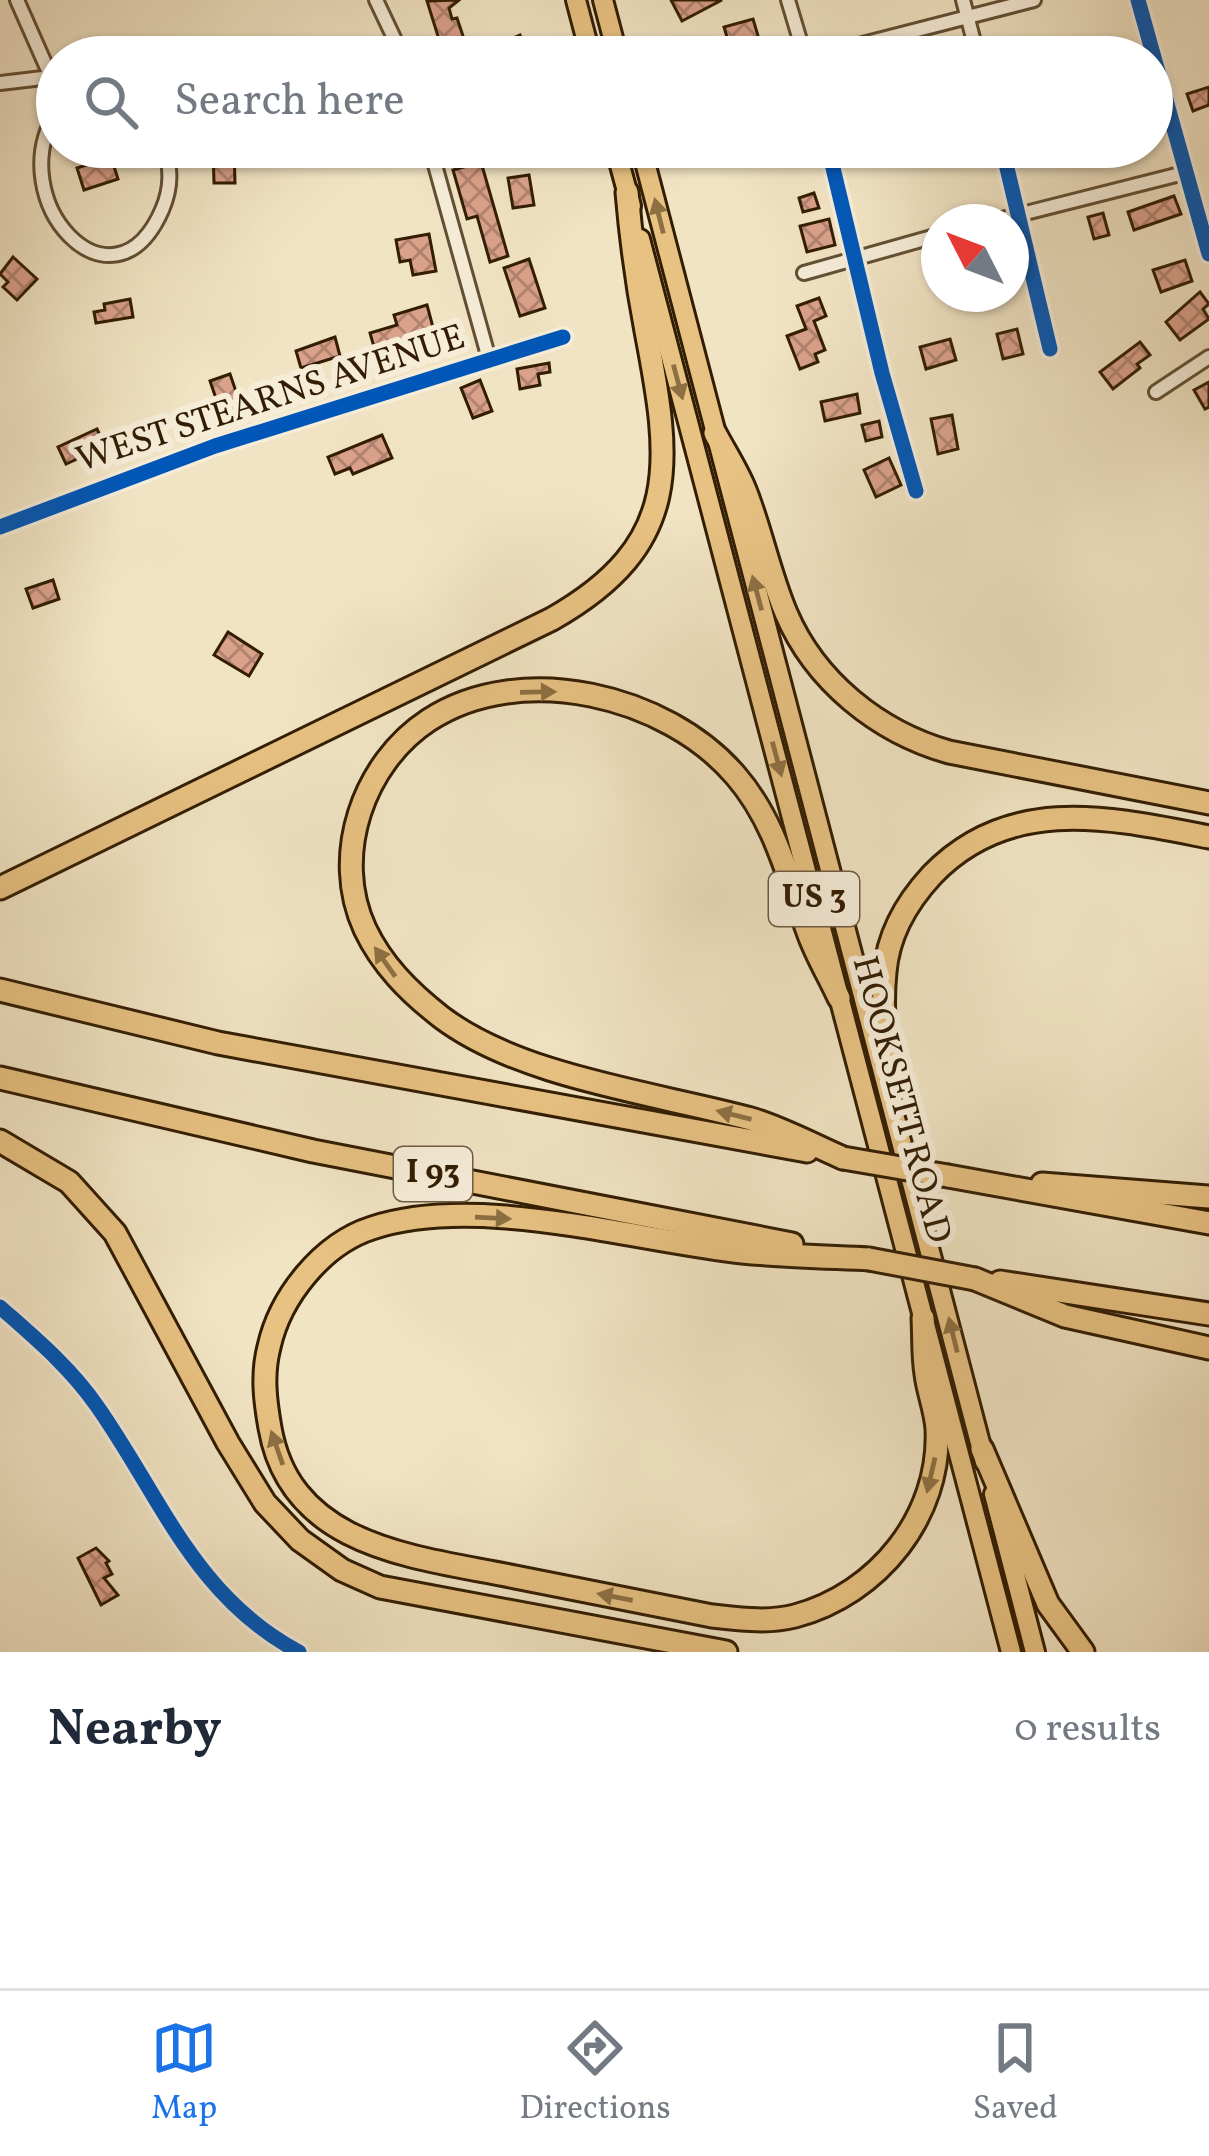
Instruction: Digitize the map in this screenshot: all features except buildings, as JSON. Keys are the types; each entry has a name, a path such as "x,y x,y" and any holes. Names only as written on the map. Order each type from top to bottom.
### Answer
{"highway":[{"path":"0,888 552,619 607,583 647,526 664,458 664,423 633,263 627,192"},
{"path":"715,433 745,488 770,569 799,639 815,662 866,712 923,745 949,752 1209,803"},
{"path":"839,998 810,938 772,833 736,776 676,727 623,703 566,692 530,692 500,694 451,708 427,721 384,762 358,813 351,871 363,925 396,977 445,1020 511,1055 758,1121 843,1158"},
{"path":"889,1083 884,1007 890,944 916,892 961,850 1012,824 1067,815 1209,837"},
{"path":"0,990 218,1042 1209,1223"},
{"name":"I 93","path":"0,1078 313,1151 975,1279 1209,1314"},
{"path":"0,1141 69,1182 115,1233 265,1503 300,1540 341,1570 380,1587 726,1652"},
{"path":"1010,1188 1054,1182 1209,1197"},
{"path":"869,1259 743,1252 507,1218 426,1215 369,1228 333,1248 302,1280 275,1321 264,1391 272,1439 286,1474 312,1508 355,1539 409,1557 712,1616 752,1621 792,1617 864,1583 908,1536 921,1508 932,1482 937,1427 926,1374 922,1318"},
{"path":"975,1279 1065,1316 1209,1348"},
{"path":"982,1449 1048,1604 1083,1652"}],"main road":[{"path":"576,0 585,36"},
{"path":"603,0 612,36"},
{"name":"HOOKSETT ROAD","path":"621,168 1011,1652"},
{"name":"HOOKSETT ROAD","path":"646,168 1035,1652"}],"street":[{"path":"17,0 36,41"},
{"path":"376,0 393,36"},
{"path":"788,0 801,36"},
{"path":"963,0 973,36"},
{"path":"896,36 1034,0"},
{"path":"1138,0 1148,36"},
{"path":"0,83 36,81"},
{"path":"31,136 36,131"},
{"path":"1173,132 1209,254"},
{"path":"61,248 107,254 146,234 168,197 168,168"},
{"path":"436,168 489,359"},
{"path":"834,168 882,373 916,491"},
{"path":"1007,168 1016,204"},
{"path":"1029,212 1184,173"},
{"path":"804,273 921,241"},
{"path":"1029,258 1050,350"},
{"name":"WEST STEARNS AVENUE","path":"0,526 215,446 563,337"},
{"path":"1156,392 1209,357"},
{"path":"0,1307 76,1377 145,1480 183,1549 206,1577 257,1626 299,1652"}],"cycle path":[{"path":"1138,0 1148,36"},
{"path":"1173,125 1209,254"},
{"path":"833,168 916,491"},
{"path":"1007,168 1050,349"},
{"path":"0,527 215,446 563,337"},
{"path":"0,1307 87,1392 206,1574 232,1603 299,1652"}]}
